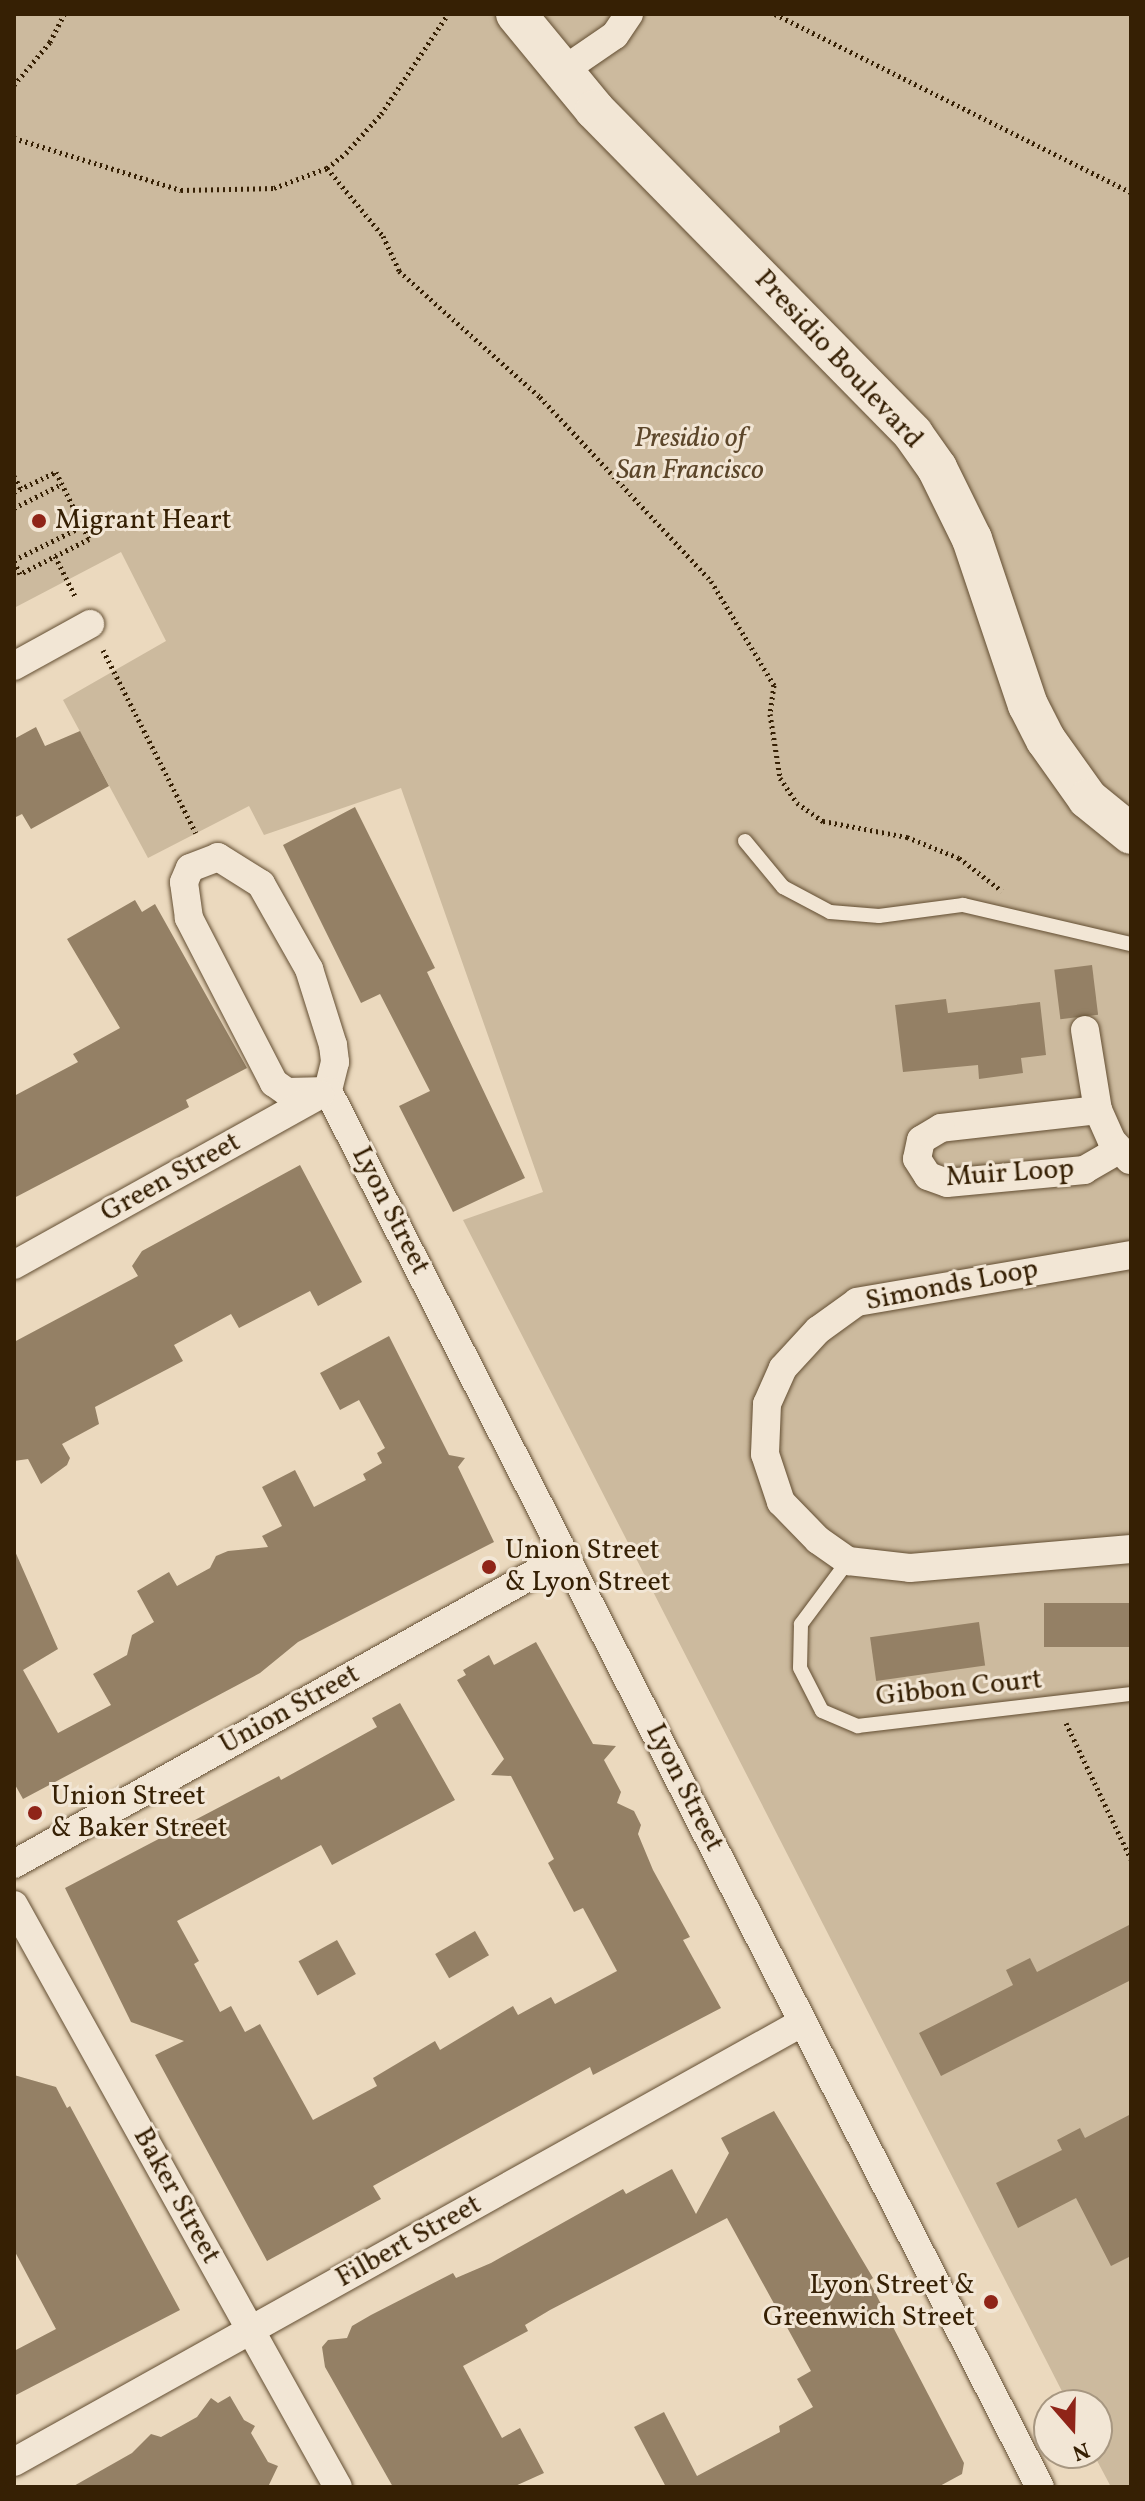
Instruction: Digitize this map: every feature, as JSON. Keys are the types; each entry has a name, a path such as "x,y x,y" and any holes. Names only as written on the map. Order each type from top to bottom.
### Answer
{"street":[{"name":"Presidio Boulevard","path":"516,14 561,72 913,434 937,468 972,539 1028,705 1046,740 1088,799 1131,834"},
{"path":"561,72 615,35 629,14"},
{"path":"14,666 90,624"},
{"path":"208,858 231,861 261,884 293,936 329,1025 335,1062 328,1091 287,1092 265,1071 189,918 184,882 190,868 208,858"},
{"name":"Muir Loop","path":"1085,1030 1098,1110 1125,1156 1084,1170 947,1183 928,1176 917,1159 921,1140 941,1128 1098,1110"},
{"name":"Green Street","path":"14,1265 328,1091"},
{"name":"Lyon Street","path":"328,1091 1040,2487"},
{"name":"Simonds Loop","path":"848,1561 781,1502 765,1454 767,1404 783,1368 818,1330 857,1302 946,1283 1131,1255"},
{"path":"848,1561 910,1568 1131,1549"},
{"name":"Union Street","path":"14,1864 566,1556"},
{"name":"Baker Street","path":"14,1905 338,2487"},
{"name":"Filbert Street","path":"14,2462 803,2022"}],"lane":[{"path":"745,841 783,887 830,912 879,916 963,905 1131,944"},
{"name":"Gibbon Court","path":"848,1561 801,1624 800,1668 822,1711 858,1726 1131,1694"}],"path":[{"path":"14,85 50,42 64,14"},
{"path":"14,138 181,190 274,188 327,168 381,114 448,14"},
{"path":"775,14 1131,192"},
{"path":"327,168 383,236 399,271 540,397 711,581 774,685 770,714 780,778 797,803 823,821 907,837 959,858 991,877 1012,916"},
{"path":"14,492 56,472 83,526 89,539 20,574 14,561 83,526"},
{"path":"14,476 21,489"},
{"path":"14,508 62,484"},
{"path":"55,556 67,580"},
{"path":"115,674 208,858"},
{"path":"1057,1704 1131,1859"}],"green space":[{"name":"Presidio of San Francisco","path":"14,14 1131,14 1131,2487 1111,2487 1101,2469 1113,2469 1113,2389 1061,2389 463,1220 543,1192 401,788 264,835 249,806 148,858 63,700 166,641 121,552 14,608"}],"building":[{"path":"36,727 45,746 80,731 109,786 31,829 22,814 14,818 14,739"},
{"path":"355,807 435,968 427,972 525,1178 453,1212 399,1106 430,1091 380,994 361,1003 283,845"},
{"path":"135,900 142,912 155,904 247,1068 186,1100 189,1107 14,1198 14,1096 78,1062 73,1054 120,1028 67,939"},
{"path":"1092,965 1098,1015 1060,1019 1054,970"},
{"path":"946,999 948,1013 1040,1002 1046,1055 1021,1058 1023,1073 979,1079 978,1065 903,1072 895,1005"},
{"path":"300,1165 362,1282 318,1306 310,1291 239,1328 231,1314 174,1345 183,1361 95,1407 99,1424 62,1444 70,1458 67,1465 41,1484 28,1459 14,1461 14,1342 138,1276 132,1266 142,1251"},
{"path":"389,1336 449,1455 465,1458 458,1467 494,1542 298,1642 260,1673 23,1799 14,1783 14,1549 58,1649 23,1670 58,1733 111,1705 93,1674 127,1655 132,1635 154,1622 137,1591 169,1572 177,1586 210,1568 216,1556 228,1551 268,1547 262,1536 282,1526 262,1487 295,1470 314,1507 366,1480 363,1474 382,1463 377,1453 385,1448 359,1400 340,1410 320,1373"},
{"path":"1044,1603 1131,1603 1131,1647 1044,1647"},
{"path":"979,1622 985,1666 876,1681 870,1637"},
{"path":"536,1642 593,1744 616,1746 604,1760 621,1792 617,1803 634,1811 641,1825 638,1834 653,1870 690,1937 683,1940 721,2008 593,2075 590,2067 373,2186 381,2199 267,2261 155,2055 184,2041 131,2022 65,1888 279,1776 281,1780 377,1727 372,1718 400,1703 455,1800 332,1865 321,1845 177,1921 199,1961 194,1964 220,2012 231,2006 245,2032 260,2024 313,2120 377,2086 373,2078 435,2041 440,2050 513,2006 518,2015 551,1997 555,2004 617,1971 583,1908 574,1912 548,1863 554,1859 511,1776 491,1775 504,1759 457,1680 466,1675 463,1670 489,1655 494,1665"},
{"path":"1131,1924 1131,1980 941,2076 919,2033 1013,1985 1006,1970 1030,1958 1037,1972"},
{"path":"475,1931 489,1955 449,1978 435,1954"},
{"path":"337,1940 356,1974 317,1995 299,1961"},
{"path":"14,2075 56,2087 67,2108 70,2106 180,2310 14,2396 14,2351 56,2329 14,2250"},
{"path":"774,2111 873,2278 869,2281 964,2463 962,2474 938,2487 666,2487 634,2427 664,2412 697,2476 780,2432 779,2426 813,2407 797,2379 811,2371 727,2218 550,2310 525,2325 528,2331 463,2366 502,2438 520,2428 544,2473 513,2487 393,2487 325,2367 322,2347 328,2340 347,2338 352,2326 371,2315 453,2273 456,2278 491,2263 623,2189 626,2194 672,2169 696,2214 729,2153 721,2138"},
{"path":"1131,2114 1131,2256 1111,2266 1076,2198 1018,2228 996,2183 1062,2150 1057,2140 1080,2128 1085,2138"},
{"path":"230,2396 244,2420 255,2426 251,2433 268,2462 278,2466 268,2487 72,2487 132,2453 151,2434 161,2437 197,2417 211,2398 218,2403"}],"place":[{"name":"Migrant Heart","path":"39,521"},
{"name":"Union Street & Lyon Street","path":"489,1567"},
{"name":"Union Street & Baker Street","path":"35,1813"},
{"name":"Lyon Street & Greenwich Street","path":"991,2302"}]}
